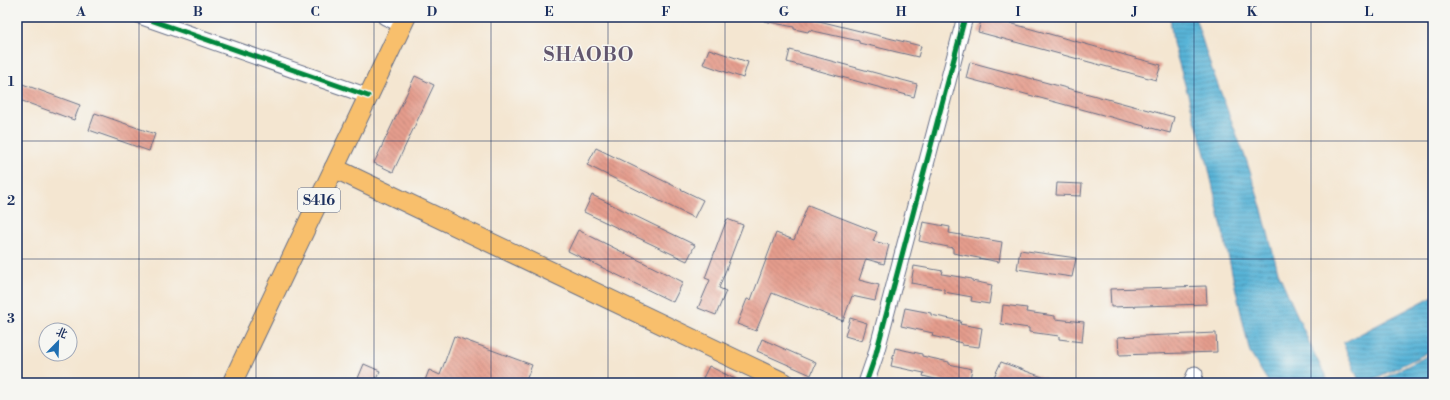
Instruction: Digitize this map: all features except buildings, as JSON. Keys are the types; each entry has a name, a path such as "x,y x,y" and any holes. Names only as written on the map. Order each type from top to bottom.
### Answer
{"main road":[{"name":"S416","path":"232,383 404,21"},
{"path":"334,168 785,383"}],"street":[{"path":"142,17 368,96"},
{"path":"385,17 404,21"},
{"path":"866,383 875,357 965,17"}],"water":[{"path":"1170,17 1195,17 1210,64 1247,162 1262,210 1278,272 1312,349 1329,383 1269,383 1250,353 1207,161 1173,43"},
{"path":"1433,296 1433,350 1366,383 1360,383 1343,343"},
{"path":"1433,353 1433,383 1374,383"}],"cycle path":[{"path":"142,17 368,96"},
{"path":"866,383 875,357 965,17"}],"district":[{"name":"SHAOBO","path":"589,54"}]}
